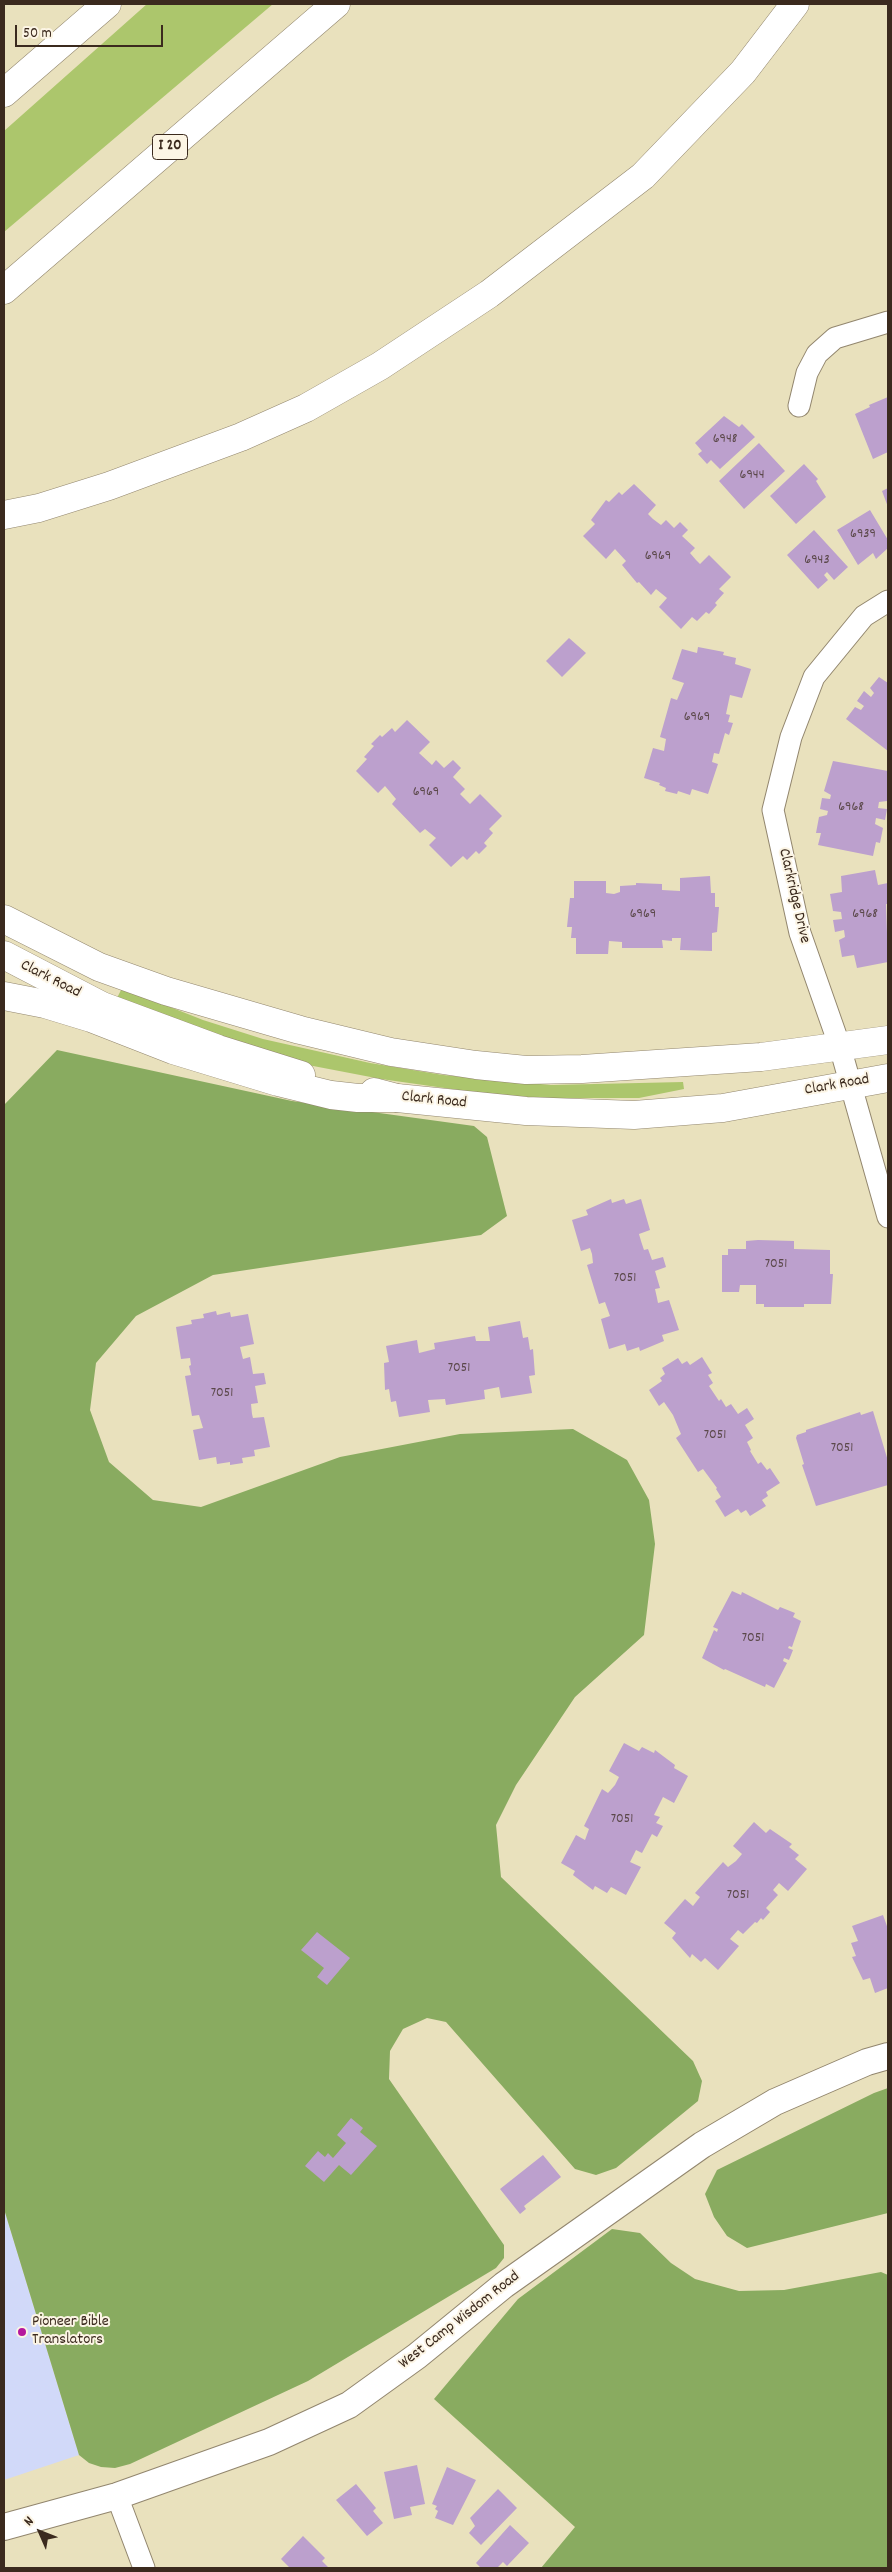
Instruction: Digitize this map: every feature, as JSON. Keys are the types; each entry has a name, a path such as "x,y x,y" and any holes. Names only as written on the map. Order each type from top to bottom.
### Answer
{"main road":[{"path":"4,93 108,4"},
{"name":"I 20","path":"4,290 336,4"},
{"path":"4,515 39,508 109,486 241,437 306,408 380,366 489,294 643,176 743,72 795,4"},
{"name":"Clark Road","path":"4,919 99,967 166,991 300,1030 391,1052 526,1070 573,1069 761,1057 888,1040"},
{"name":"Clark Road","path":"4,955 102,1006 167,1031 301,1075 397,1098 526,1111 634,1115 722,1108 851,1083 888,1078"},
{"path":"4,996 32,1001 91,1018 182,1053 278,1082 340,1096 397,1098"}],"street":[{"path":"799,406 807,374 817,354 835,338 888,322"},
{"name":"Clarkridge Drive","path":"888,602 864,616 814,676 791,737 774,810 800,933 840,1047 888,1217"},
{"name":"West Camp Wisdom Road","path":"4,2527 117,2496 269,2442 349,2405 417,2356 504,2285 702,2145 775,2102 867,2062 888,2056"},
{"path":"117,2496 144,2568"}],"shaded area":[{"name":"Pioneer Bible Translators","path":"4,2209 79,2455 4,2480"}],"green space":[{"path":"147,4 273,4 4,232 4,131"},
{"path":"122,988 203,1020 263,1039 370,1063 443,1075 551,1085 683,1082 684,1089 639,1098 544,1098 494,1095 381,1079 308,1065 246,1047 199,1027 116,1000"},
{"path":"57,1050 292,1101 474,1126 487,1137 507,1216 481,1235 213,1275 136,1316 96,1363 90,1410 109,1462 153,1500 201,1507 340,1457 460,1434 573,1429 627,1460 649,1500 655,1544 644,1635 575,1697 516,1785 496,1825 501,1877 693,2061 702,2081 698,2101 616,2168 596,2175 575,2169 446,2022 427,2018 403,2029 390,2051 389,2079 504,2245 504,2258 496,2268 308,2381 130,2464 115,2468 101,2467 89,2463 79,2455 4,2209 4,1105"},
{"path":"888,2088 888,2213 747,2248 727,2236 714,2217 705,2194 717,2170 874,2093"},
{"path":"612,2229 640,2233 671,2263 695,2279 739,2291 784,2290 881,2272 888,2275 888,2568 541,2568 575,2527 434,2399 518,2299"}],"building":[{"path":"888,397 888,452 873,459 855,414 870,407 869,405"},
{"path":"724,416 739,427 742,424 755,437 720,469 711,460 707,464 698,454 702,451 695,443"},
{"path":"759,443 785,471 744,509 719,481"},
{"path":"804,464 818,479 816,481 826,497 796,524 770,496"},
{"path":"634,484 656,505 648,514 653,519 661,525 666,520 674,528 680,522 688,530 682,536 695,548 690,553 696,560 700,564 709,555 731,577 719,589 724,593 715,603 717,605 709,614 706,612 697,621 692,617 681,629 659,607 667,598 656,589 651,595 639,582 637,583 622,565 626,561 615,549 606,559 583,536 595,524 591,520 606,500 609,502 619,492 622,495"},
{"path":"888,488 888,507 882,491"},
{"path":"870,510 888,540 888,548 876,559 873,553 858,565 837,530"},
{"path":"814,530 848,567 834,580 827,572 824,575 828,580 818,589 787,555"},
{"path":"569,638 586,653 562,677 546,661"},
{"path":"698,647 724,652 723,655 736,658 735,664 751,669 742,698 730,695 726,714 730,715 728,722 733,723 729,735 725,733 719,754 714,753 712,762 718,764 708,794 692,789 690,795 678,791 677,794 665,791 666,788 659,785 660,783 644,778 653,748 664,751 666,739 660,737 671,698 677,700 684,683 672,679 682,649 697,653"},
{"path":"879,677 888,683 888,751 846,719 855,707 861,710 864,706 857,701 864,691 871,697 874,693 870,688"},
{"path":"407,720 430,742 419,753 432,765 436,760 444,768 453,760 461,768 453,777 465,789 460,794 470,804 480,794 502,816 489,829 493,833 484,843 487,846 479,854 476,851 467,860 463,856 451,867 429,845 436,838 425,829 420,833 392,804 396,799 385,786 378,793 356,771 367,759 364,757 374,746 371,744 380,735 382,737 392,728 395,732"},
{"path":"833,761 888,771 887,801 879,802 878,808 887,809 885,820 876,818 875,824 883,828 880,843 876,842 873,856 818,845 821,833 816,833 819,817 827,815 828,811 820,809 822,798 830,799 831,795 824,791"},
{"path":"875,870 878,885 888,883 888,904 886,904 888,962 857,968 854,955 842,957 839,940 845,937 844,930 835,932 833,920 842,919 841,912 833,911 830,894 842,892 841,876"},
{"path":"710,876 711,893 715,893 715,907 719,907 717,932 712,933 712,951 680,950 681,938 672,938 672,941 662,940 663,948 622,948 622,942 609,941 608,954 576,954 576,938 571,938 572,927 567,927 570,898 574,898 574,881 606,881 606,893 614,894 620,892 620,886 636,885 636,883 662,884 662,890 680,891 680,878"},
{"path":"611,1199 612,1203 624,1199 626,1204 641,1199 650,1230 639,1234 644,1250 648,1249 652,1260 663,1257 666,1267 655,1271 660,1288 655,1289 658,1303 669,1300 679,1330 662,1335 664,1341 640,1351 639,1347 627,1351 625,1344 609,1349 601,1319 610,1316 605,1302 599,1304 587,1265 593,1263 590,1248 581,1251 572,1220 588,1215 586,1210"},
{"path":"746,1241 794,1241 794,1249 830,1250 830,1274 833,1274 831,1304 804,1304 804,1307 764,1307 764,1304 756,1304 756,1285 740,1285 739,1292 722,1292 722,1255 728,1255 728,1249 746,1249"},
{"path":"216,1311 217,1315 230,1312 231,1317 248,1314 254,1344 240,1347 243,1359 250,1357 253,1374 264,1373 266,1384 255,1386 258,1403 251,1404 253,1418 264,1417 270,1447 254,1450 255,1456 242,1458 243,1463 230,1465 230,1462 217,1464 216,1457 199,1460 193,1430 203,1428 199,1415 192,1416 185,1376 191,1375 190,1358 181,1359 176,1327 192,1324 191,1320 204,1318 203,1314"},
{"path":"520,1321 523,1338 528,1337 530,1350 533,1349 535,1375 529,1376 532,1393 501,1398 499,1387 484,1390 485,1399 446,1405 445,1399 428,1400 430,1412 399,1417 396,1401 391,1402 389,1389 385,1390 384,1363 389,1362 386,1346 417,1340 419,1353 435,1349 434,1343 475,1336 476,1341 490,1341 488,1327"},
{"path":"702,1357 712,1373 708,1375 713,1383 709,1386 719,1401 721,1399 726,1407 731,1404 738,1414 747,1408 754,1419 745,1425 753,1438 747,1442 750,1451 758,1464 761,1462 767,1470 770,1468 780,1483 766,1492 768,1496 762,1500 766,1506 750,1516 746,1510 741,1513 738,1509 725,1517 715,1501 721,1497 717,1488 703,1469 698,1472 676,1438 681,1434 673,1415 664,1402 659,1406 649,1390 662,1381 660,1378 665,1374 662,1368 678,1358 682,1364 687,1361 690,1365"},
{"path":"873,1411 888,1461 888,1485 816,1506 802,1465 804,1464 796,1438 797,1435 806,1432 806,1430 860,1412 861,1415"},
{"path":"732,1591 741,1595 742,1592 778,1610 780,1607 795,1613 793,1617 801,1621 792,1647 789,1646 788,1648 793,1650 789,1660 784,1658 783,1661 787,1663 774,1688 766,1684 765,1687 724,1670 702,1658 714,1630 717,1632 718,1629 713,1627"},
{"path":"624,1743 639,1751 642,1747 654,1753 655,1750 675,1765 674,1768 688,1776 674,1803 663,1797 654,1815 660,1817 656,1823 663,1826 657,1837 652,1834 642,1853 636,1850 630,1862 641,1867 626,1895 611,1887 607,1893 595,1886 593,1890 573,1875 575,1871 561,1863 576,1835 585,1840 589,1829 584,1826 602,1789 608,1793 615,1785 619,1777 609,1771"},
{"path":"754,1822 766,1833 770,1829 792,1844 789,1847 799,1855 795,1859 807,1869 788,1891 779,1883 773,1890 778,1895 766,1908 770,1912 763,1920 761,1918 757,1923 755,1922 743,1934 738,1930 730,1939 739,1946 718,1970 705,1958 701,1962 692,1954 690,1958 672,1938 676,1933 664,1923 685,1899 693,1906 700,1897 695,1893 723,1862 728,1867 736,1861 742,1854 733,1846"},
{"path":"883,1915 888,1929 888,1988 875,1993 870,1978 863,1980 852,1957 856,1956 851,1943 858,1941 852,1926"},
{"path":"317,1932 350,1958 327,1985 317,1977 324,1968 301,1950"},
{"path":"351,2118 363,2128 360,2132 377,2146 351,2175 339,2165 324,2182 305,2166 318,2151 325,2157 328,2153 333,2158 346,2143 337,2135"},
{"path":"543,2155 561,2177 524,2206 526,2209 520,2214 500,2189"},
{"path":"417,2465 425,2504 410,2507 412,2515 394,2519 384,2472"},
{"path":"447,2467 476,2480 453,2525 435,2518 438,2511 435,2509 437,2506 432,2504"},
{"path":"356,2484 376,2508 373,2511 383,2523 367,2536 336,2500"},
{"path":"498,2489 517,2508 481,2545 469,2533 475,2526 470,2518"},
{"path":"510,2525 529,2543 507,2566 503,2562 497,2568 481,2568 476,2563"},
{"path":"303,2536 325,2558 322,2561 329,2568 290,2568 281,2559"}],"place":[{"name":"Pioneer Bible Translators","path":"22,2332"}]}
